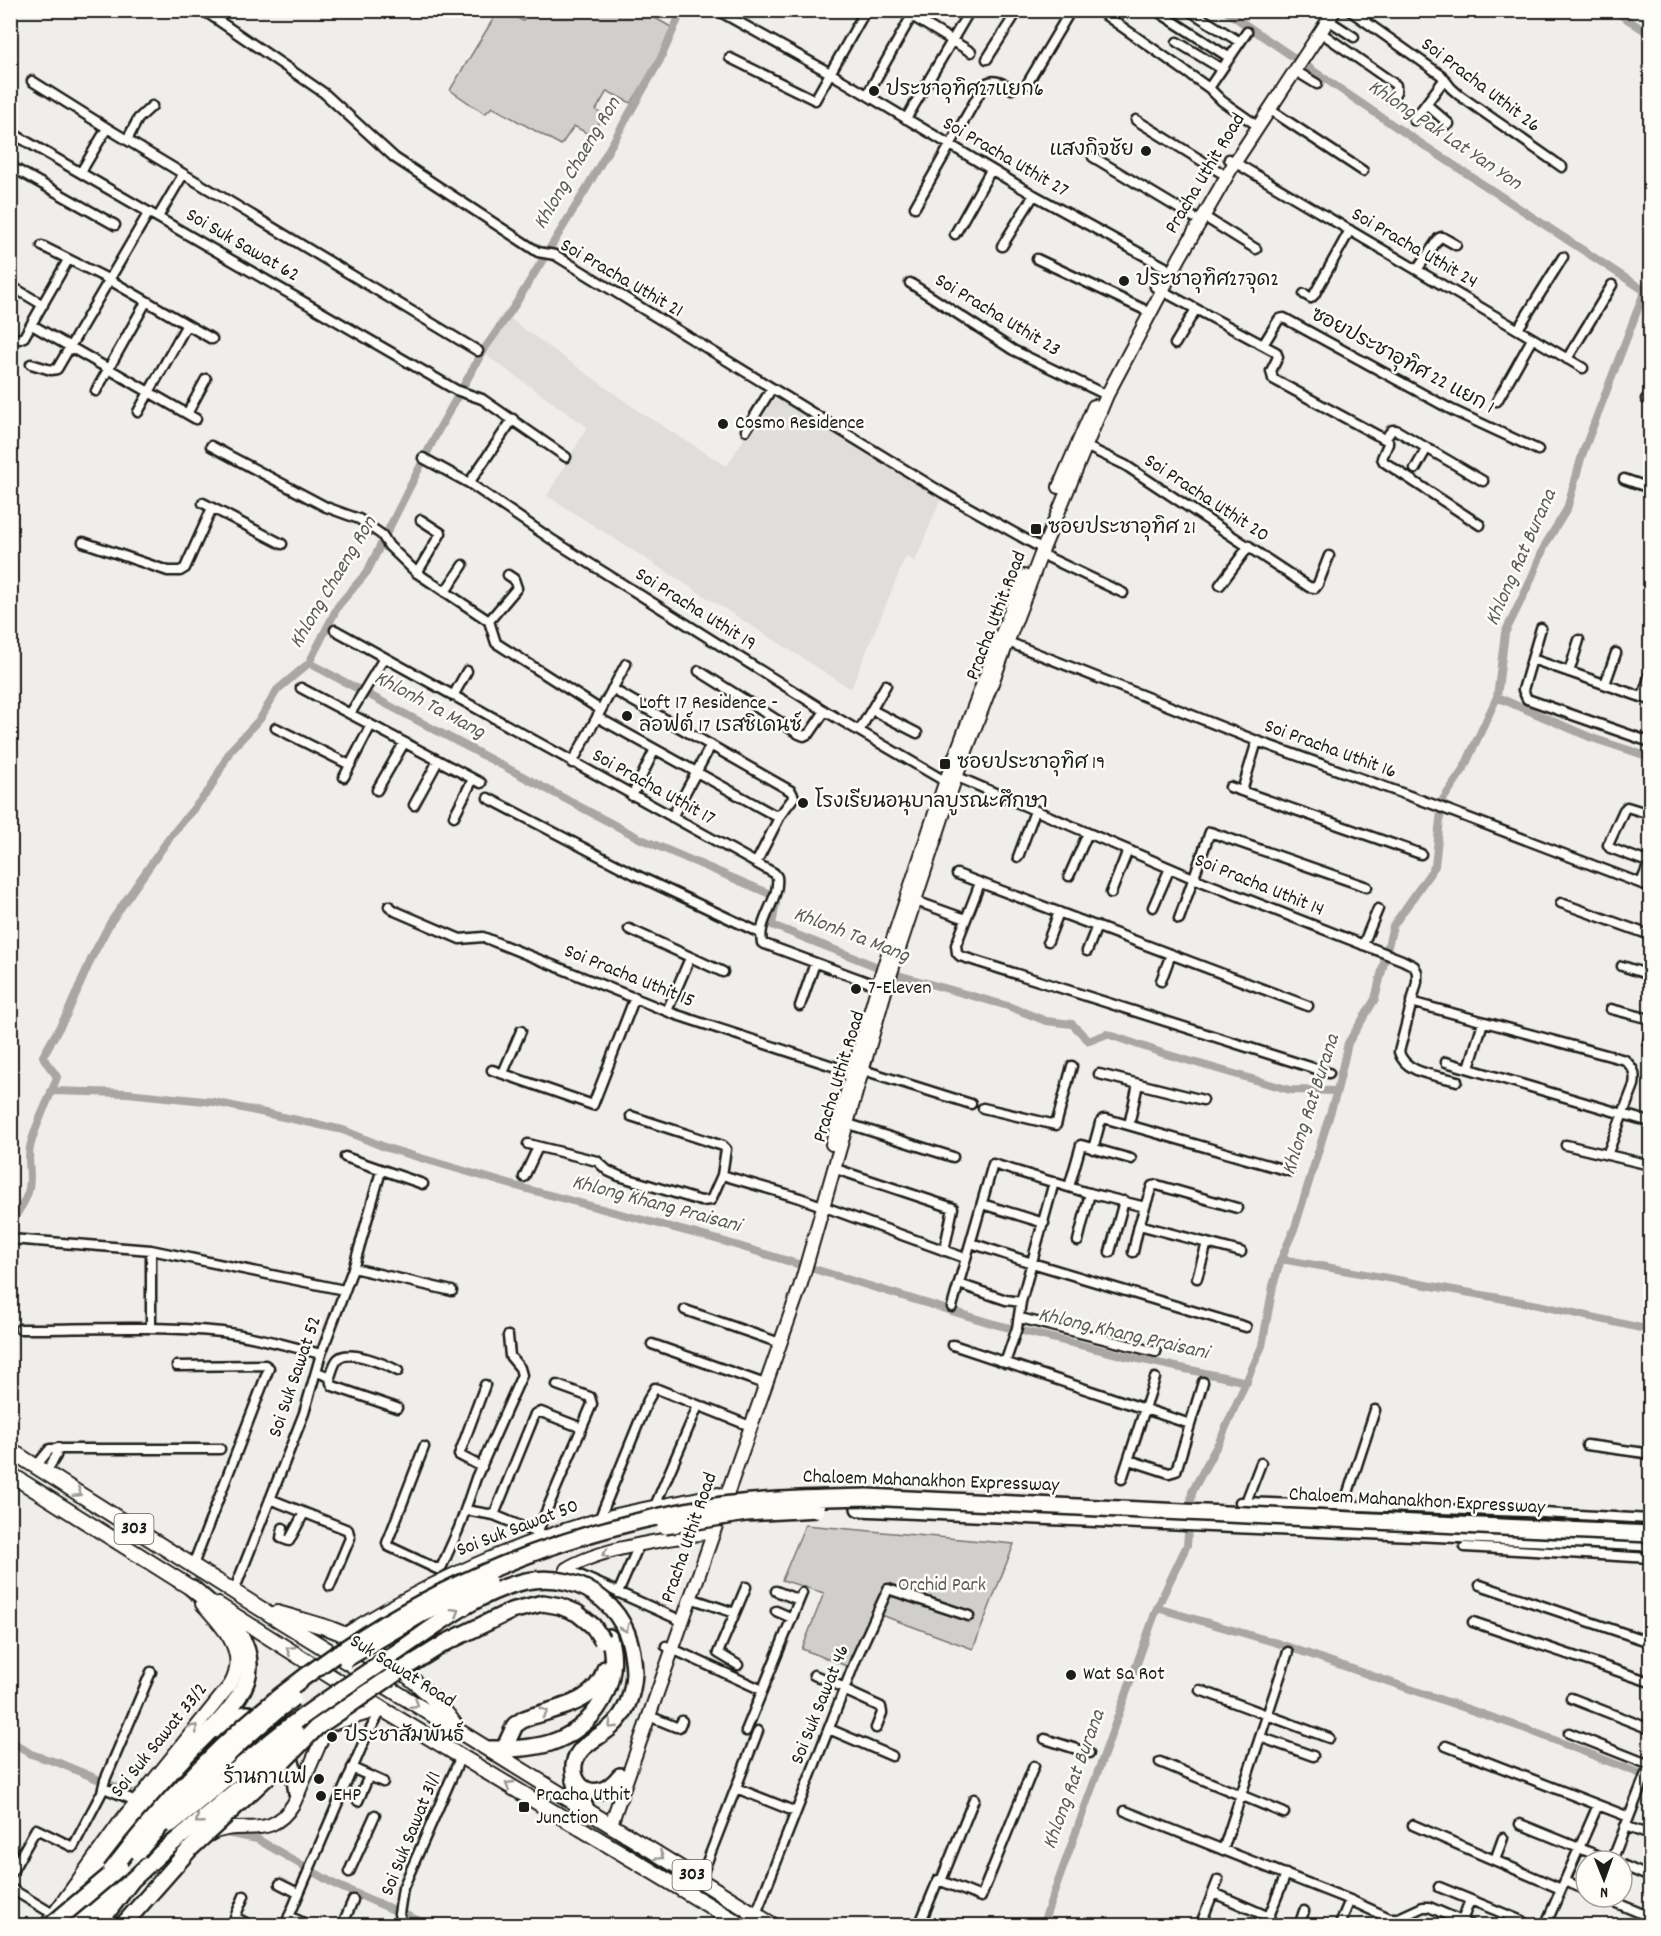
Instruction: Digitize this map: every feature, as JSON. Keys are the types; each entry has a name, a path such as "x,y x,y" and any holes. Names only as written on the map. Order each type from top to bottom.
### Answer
{"highway":[{"name":"Chaloem Mahanakhon Expressway","path":"85,1926 115,1874 162,1807 231,1736 297,1682 369,1632 448,1588 518,1558 601,1531 690,1509 755,1501 866,1497 1650,1534"},
{"name":"Chaloem Mahanakhon Expressway","path":"70,1926 115,1874 227,1755 285,1704 340,1663 420,1615 504,1574 562,1553 644,1530 685,1521 746,1513 859,1508 1650,1541"},
{"path":"54,1922 298,1720 453,1614 494,1593 520,1583 544,1579 569,1582 592,1592 611,1607 622,1622 631,1644 634,1673 630,1696 622,1713 612,1726 580,1750 576,1759 574,1771 576,1788 586,1809"},
{"path":"54,1922 118,1836 238,1697 247,1679 249,1659 242,1638 185,1584"},
{"path":"97,1926 132,1880 161,1853 245,1784 307,1724 437,1639 481,1614 529,1596 558,1596 574,1601 601,1622 606,1659 602,1680 594,1691 579,1700 520,1721 497,1749"},
{"path":"122,1926 189,1850 278,1767 316,1728 436,1648 503,1614 526,1606 543,1604 560,1606 578,1613 605,1639 613,1652 612,1677 603,1699 588,1719 566,1737 548,1744 497,1749"},
{"path":"198,1743 243,1714 257,1717 267,1726 289,1757 297,1793"},
{"path":"574,1771 579,1786 594,1791 608,1788 620,1776"}],"main road":[{"name":"Pracha Uthit Road","path":"1255,124 1269,109 1297,61 1320,32 1330,14"},
{"name":"Pracha Uthit Road","path":"678,1620 690,1598 721,1510 746,1425 803,1266 842,1122 884,982 951,779 1100,392 1143,309 1158,289 1165,267 1255,124 1330,14"},
{"name":"Pracha Uthit Road","path":"1081,445 1158,289 1220,172 1232,160"},
{"name":"Pracha Uthit Road","path":"819,1205 833,1168 842,1122"},
{"name":"Pracha Uthit Road","path":"607,1822 649,1716 704,1533 746,1425"},
{"name":"Suk Sawat Road","path":"10,1450 459,1731 497,1749 586,1809 774,1926"},
{"name":"Suk Sawat Road","path":"10,1474 382,1709 599,1839 719,1919 743,1926"},
{"name":"Soi Suk Sawat 50","path":"344,1635 419,1591 538,1536 718,1494"},
{"path":"566,1569 585,1559 639,1545 704,1533"},
{"name":"Soi Suk Sawat 33/2","path":"45,1926 54,1922 136,1801 236,1675 238,1666 232,1643 185,1584"},
{"path":"258,1607 331,1629 358,1641 393,1665 430,1695 459,1731"},
{"name":"Pracha Uthit Road","path":"607,1822 620,1776 669,1647"},
{"path":"129,1926 188,1852 213,1833 269,1826 289,1810 328,1725 382,1709"},
{"path":"599,1839 607,1822"}],"street":[{"name":"Soi Pracha Uthit 21","path":"202,10 324,93 395,158 538,252 555,255 943,493 1040,549 1123,593"},
{"name":"Soi Pracha Uthit 27","path":"717,10 830,73 1034,195 1165,267"},
{"path":"730,58 815,100 866,10"},
{"path":"902,10 914,13 971,52"},
{"path":"906,119 970,10"},
{"path":"987,59 1018,10"},
{"path":"1027,84 1071,10"},
{"path":"1098,10 1110,14 1255,124"},
{"name":"Soi Pracha Uthit 26","path":"1349,10 1441,75 1459,95 1562,167"},
{"path":"1180,26 1190,11 1240,42"},
{"path":"867,95 914,13"},
{"path":"1160,13 1230,58"},
{"path":"1330,14 1354,38"},
{"path":"1209,88 1247,32"},
{"path":"1320,32 1396,84 1396,92 1391,99"},
{"path":"1177,42 1222,69"},
{"path":"1297,61 1317,84"},
{"path":"1414,120 1444,80"},
{"path":"32,81 478,351"},
{"path":"915,207 984,85 994,81 1012,89"},
{"path":"1426,104 1449,124"},
{"path":"127,140 138,119 152,106"},
{"path":"1269,109 1363,171"},
{"path":"1136,120 1220,172"},
{"path":"81,172 107,128"},
{"name":"Soi Suk Sawat 62","path":"10,132 456,390 482,399 566,457"},
{"path":"1093,157 1256,249"},
{"name":"Soi Pracha Uthit 24","path":"1232,160 1583,368"},
{"path":"10,166 115,225"},
{"path":"955,234 991,170"},
{"path":"158,217 181,178"},
{"path":"1002,246 1034,195"},
{"path":"31,364 51,370 57,369 149,212"},
{"path":"1304,294 1311,298 1314,295 1350,230"},
{"path":"1417,270 1439,238 1442,237 1456,245"},
{"path":"42,246 108,279 212,339"},
{"path":"1518,329 1563,257"},
{"path":"1037,259 1143,309"},
{"path":"10,337 22,339 68,261"},
{"name":"Soi Pracha Uthit 23","path":"910,283 1013,350 1100,392"},
{"path":"1567,359 1612,285"},
{"path":"11,286 43,305"},
{"path":"1158,289 1278,354 1271,371 1273,379 1385,439 1389,444 1382,458 1384,462 1480,525"},
{"path":"96,391 146,302"},
{"path":"1176,344 1196,309"},
{"name":"ซอยประชาอุทิศ 22 แยก 1","path":"1263,345 1279,319 1284,318 1452,410 1538,450"},
{"path":"32,325 196,420"},
{"path":"138,412 186,326"},
{"path":"1497,401 1532,339"},
{"path":"187,414 206,379"},
{"path":"746,430 772,388"},
{"path":"469,483 513,419"},
{"path":"1385,439 1392,430 1395,430 1483,481"},
{"name":"Soi Pracha Uthit 20","path":"1081,445 1125,465 1309,587 1315,588 1329,556"},
{"path":"211,446 326,507 359,519 382,535 389,546 417,573 489,621 493,640 496,643 599,714 655,749 774,814 781,814"},
{"path":"1415,469 1427,448"},
{"name":"Soi Pracha Uthit 19","path":"423,458 469,483 558,543 825,711 951,779"},
{"path":"1624,479 1650,488"},
{"path":"203,503 282,544"},
{"path":"83,542 168,571 180,571 184,568 212,508"},
{"path":"417,573 441,533 422,520"},
{"path":"1220,585 1249,546"},
{"path":"446,592 463,565"},
{"path":"489,621 517,588 516,583 508,575"},
{"path":"1541,628 1523,690 1527,699 1650,742"},
{"name":"Soi Pracha Uthit 17","path":"334,630 756,863 777,877 777,889 760,933"},
{"path":"1569,672 1579,640"},
{"name":"Soi Pracha Uthit 16","path":"1004,641 1257,741 1432,804 1650,887"},
{"path":"1605,684 1616,653"},
{"path":"350,714 384,658"},
{"path":"1532,659 1647,698 1650,673"},
{"path":"572,763 626,664"},
{"path":"699,671 804,736 810,733 825,711"},
{"path":"453,696 467,672"},
{"path":"859,731 886,685"},
{"path":"301,688 477,781 453,816"},
{"path":"612,689 791,791 794,797 781,814 756,863"},
{"path":"872,710 917,733"},
{"path":"344,777 370,725"},
{"path":"276,728 350,765"},
{"path":"1242,791 1257,741"},
{"path":"377,790 404,743"},
{"path":"672,817 711,745"},
{"path":"632,796 655,749"},
{"path":"414,805 438,761"},
{"name":"Soi Pracha Uthit 14","path":"951,779 1414,966 1418,972 1417,982 1400,1052 1401,1058 1411,1068 1457,1081"},
{"path":"1230,787 1421,854"},
{"path":"488,798 634,873 760,933 764,945 815,963 884,982"},
{"path":"1641,883 1649,864 1610,848 1608,845 1627,807 1650,814"},
{"path":"1018,857 1035,811"},
{"path":"1179,919 1210,832 1366,887"},
{"path":"1069,876 1088,833"},
{"path":"1111,893 1128,850"},
{"path":"1153,907 1170,868"},
{"path":"957,874 1308,1006"},
{"path":"980,883 956,945 957,953 964,958 1035,978 1329,1072"},
{"path":"910,899 966,919"},
{"path":"1561,903 1650,935"},
{"name":"Soi Pracha Uthit 15","path":"389,906 395,911 460,939 483,937 667,1011 971,1104"},
{"path":"1364,945 1377,909"},
{"path":"1048,941 1059,912"},
{"path":"1087,951 1097,926"},
{"path":"629,929 723,972"},
{"path":"1161,981 1172,954"},
{"path":"667,1011 690,958"},
{"path":"800,1006 815,963"},
{"path":"1622,966 1650,975"},
{"path":"492,1070 593,1105 635,997"},
{"path":"1411,1002 1625,1060 1634,1068 1634,1085 1607,1155"},
{"path":"1611,1009 1650,1019"},
{"path":"1469,1068 1483,1022"},
{"path":"503,1073 521,1031"},
{"path":"1446,1062 1650,1122"},
{"path":"983,1108 1056,1125 1072,1066"},
{"path":"1099,1074 1203,1100"},
{"path":"1129,1125 1138,1084"},
{"path":"528,1144 597,1161 619,1176 701,1201 711,1200 722,1175 726,1154 723,1146 631,1116"},
{"path":"1094,1149 1103,1119 1289,1171"},
{"path":"842,1122 953,1157"},
{"path":"1068,1187 1081,1145 1131,1159"},
{"path":"1566,1145 1650,1166"},
{"path":"524,1177 538,1147"},
{"path":"345,1157 423,1184"},
{"path":"952,1306 993,1164 1145,1207"},
{"path":"833,1168 953,1208 944,1251"},
{"name":"Soi Suk Sawat 52","path":"234,1591 304,1413 321,1354 353,1268 381,1171"},
{"path":"722,1175 819,1205 965,1258"},
{"path":"1005,1363 1020,1318 1021,1302 1054,1182"},
{"path":"1133,1252 1150,1190 1156,1185 1238,1208"},
{"path":"1078,1241 1089,1193"},
{"path":"1110,1252 1124,1201"},
{"path":"982,1204 1044,1223"},
{"path":"1139,1225 1241,1252"},
{"path":"11,1239 151,1251 344,1290"},
{"path":"971,1243 1246,1326"},
{"path":"1197,1278 1207,1243"},
{"path":"151,1251 151,1328"},
{"path":"353,1268 452,1291"},
{"path":"959,1284 1006,1300 1021,1302"},
{"path":"685,1310 776,1342"},
{"path":"1020,1318 1156,1352"},
{"path":"20,1329 151,1328 235,1334 321,1354"},
{"path":"424,1447 388,1538 388,1546 434,1569 439,1568 455,1537 482,1467 522,1375 520,1368 510,1356 508,1336"},
{"path":"652,1344 761,1382"},
{"path":"953,1345 1190,1424"},
{"path":"397,1408 333,1386 330,1377 336,1360 343,1356 365,1357 398,1371"},
{"path":"177,1366 265,1365 269,1368 193,1565"},
{"path":"317,1372 330,1377"},
{"path":"1122,1479 1155,1378"},
{"path":"1129,1460 1173,1473 1176,1471 1203,1382"},
{"path":"482,1467 459,1455 485,1385"},
{"path":"465,1510 494,1515 538,1536 592,1401 590,1397 557,1385"},
{"path":"599,1520 655,1388 746,1425"},
{"path":"654,1508 698,1406"},
{"path":"1344,1505 1375,1410"},
{"path":"494,1515 536,1414 541,1413 582,1428"},
{"path":"1587,1445 1650,1456"},
{"path":"41,1469 47,1451 58,1448 220,1449"},
{"path":"1261,1463 1243,1502 1650,1519"},
{"path":"270,1498 348,1530 351,1534 330,1586"},
{"path":"721,1510 855,1503 1650,1541"},
{"path":"1265,1521 1270,1503"},
{"path":"283,1528 282,1538 289,1541 304,1513"},
{"path":"618,1593 639,1545"},
{"path":"1465,1547 1650,1558"},
{"path":"566,1569 678,1620"},
{"path":"1480,1585 1650,1642"},
{"path":"738,1665 718,1653 746,1587"},
{"name":"Soi Suk Sawat 46","path":"756,1914 845,1689 888,1589 969,1616"},
{"path":"746,1731 801,1597 776,1591"},
{"path":"690,1598 735,1613"},
{"path":"776,1611 792,1618"},
{"path":"1473,1622 1650,1682"},
{"path":"669,1647 762,1690"},
{"path":"1223,1850 1288,1652"},
{"path":"10,1875 36,1829 73,1847 104,1784 151,1672"},
{"path":"814,1675 881,1707 882,1713 876,1728"},
{"path":"1200,1690 1329,1738"},
{"path":"1571,1698 1650,1729"},
{"path":"285,1926 352,1768 382,1709"},
{"path":"649,1716 676,1728 682,1721"},
{"path":"829,1729 891,1756"},
{"path":"700,1880 758,1731"},
{"path":"1569,1732 1648,1771 1616,1849"},
{"path":"1260,1737 1313,1756"},
{"path":"1045,1738 1089,1753"},
{"path":"1446,1746 1598,1805 1650,1835"},
{"name":"Soi Suk Sawat 31/1","path":"402,1926 399,1914 404,1888 461,1756"},
{"path":"1160,1762 1284,1813"},
{"path":"919,1926 938,1880 981,1897 1034,1766"},
{"path":"352,1768 383,1782"},
{"path":"358,1801 369,1776"},
{"path":"104,1784 136,1801"},
{"path":"736,1788 796,1812"},
{"path":"941,1881 974,1799"},
{"path":"1520,1824 1579,1849 1598,1805"},
{"path":"1125,1811 1394,1919 1429,1907 1473,1926"},
{"path":"349,1872 375,1815"},
{"path":"1413,1825 1495,1860 1574,1887"},
{"path":"1495,1860 1503,1838"},
{"path":"1545,1926 1574,1860"},
{"path":"1634,1870 1650,1877"},
{"path":"1214,1893 1267,1921 1286,1874"},
{"path":"1200,1926 1218,1880"},
{"path":"280,1884 298,1893"},
{"path":"1439,1887 1522,1921"},
{"path":"10,1888 54,1922"},
{"path":"244,1896 235,1917 251,1926"},
{"path":"342,1926 353,1900"},
{"path":"1339,1926 1350,1900"},
{"path":"1462,1921 1470,1900"},
{"path":"1631,1909 1650,1917"},
{"path":"1299,1926 1304,1911"},
{"path":"289,1916 310,1926"}],"shaded area":[{"path":"502,313 643,414 727,466 771,395 941,498 915,562 906,556 851,689 547,496 587,427 480,351"}],"green space":[{"path":"498,11 504,11 523,21 528,11 643,11 671,27 670,36 662,55 631,103 607,91 596,110 603,115 592,136 574,126 561,145 492,107 485,114 450,90"},
{"name":"Orchid Park","path":"805,1525 1014,1544 973,1649 873,1612 849,1667 802,1649 824,1593 782,1580"}],"waterway":[{"name":"Khlong Chaeng Ron","path":"10,1225 28,1193 30,1147 57,1077 43,1056 67,1014 110,923 170,837 210,789 230,751 260,719 277,690 309,663 338,606 367,572 438,431 483,351 515,305 585,191 660,60 682,10"},
{"name":"Khlong Pak Lat Yan Yon","path":"1224,10 1396,127 1645,291"},
{"path":"1613,10 1650,34"},
{"name":"Khlong Rat Burana","path":"1042,1926 1157,1608 1187,1545 1192,1492 1222,1436 1262,1346 1273,1286 1281,1259 1295,1227 1337,1091 1348,1043 1375,999 1393,926 1435,866 1442,801 1463,770 1497,697 1505,633 1545,545 1567,509 1582,455 1650,277"},
{"name":"Khlonh Ta Mang","path":"309,663 639,838 777,897 772,925 898,975 1008,1006 1046,1021 1072,1024 1089,1041 1107,1034 1162,1053 1290,1090 1337,1091"},
{"path":"1497,697 1592,738 1650,757"},
{"name":"Khlong Khang Praisani","path":"51,1091 127,1093 214,1102 343,1130 387,1148 512,1185 719,1240 994,1324 1134,1358 1247,1382"},
{"path":"1281,1259 1538,1305 1650,1330"},
{"path":"1157,1608 1277,1643 1526,1729 1641,1774"},
{"path":"10,1740 31,1754 131,1793"},
{"path":"226,1833 257,1839 336,1885 431,1926"}],"place":[{"name":"ประชาอุทิศ27แยก6","path":"874,91"},
{"name":"แสงกิจชัย","path":"1146,151"},
{"name":"ประชาอุทิศ27จุด2","path":"1124,281"},
{"name":"Cosmo Residence","path":"723,424"},
{"name":"ซอยประชาอุทิศ 21","path":"1036,529"},
{"name":"Loft 17 Residence - ลอฟต์ 17 เรสซิเดนซ์","path":"627,716"},
{"name":"ซอยประชาอุทิศ 19","path":"945,764"},
{"name":"โรงเรียนอนุบาลบูรณะศึกษา","path":"803,803"},
{"name":"7-Eleven","path":"856,989"},
{"name":"Wat Sa Rot","path":"1071,1675"},
{"name":"ประชาสัมพันธ์","path":"332,1737"},
{"name":"ร้านกาแฟ","path":"319,1779"},
{"name":"EHP","path":"321,1796"},
{"name":"Pracha Uthit Junction","path":"524,1807"}]}
